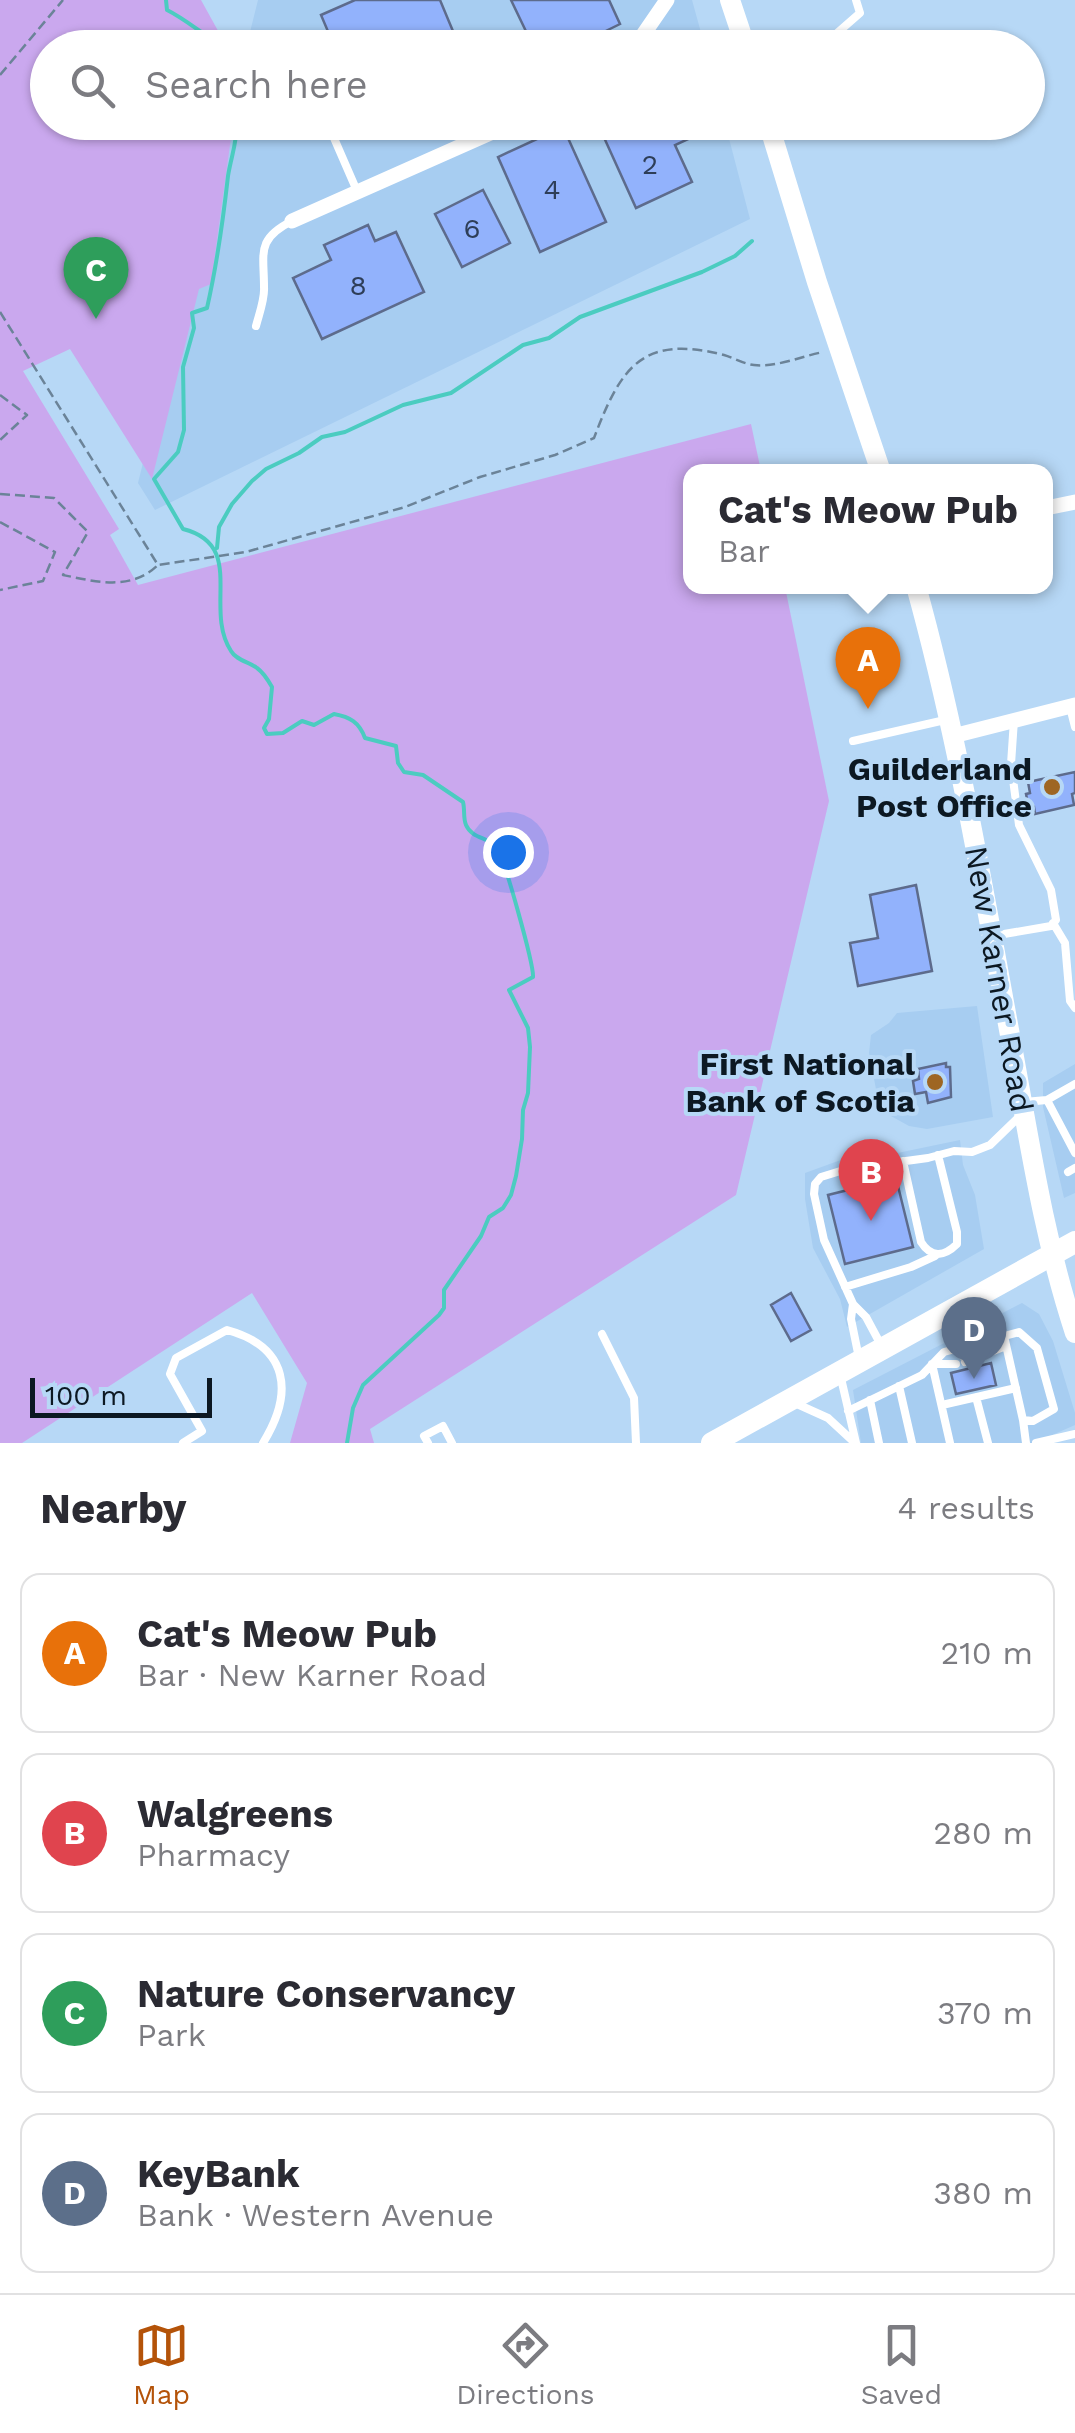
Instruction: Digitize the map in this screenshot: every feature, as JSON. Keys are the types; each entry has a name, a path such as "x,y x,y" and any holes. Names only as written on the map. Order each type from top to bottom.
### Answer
{"main road":[{"path":"730,0 740,30"},
{"path":"774,140 878,464"},
{"name":"New Karner Road","path":"918,594 951,727 1051,1256 1075,1332"},
{"path":"712,1443 1075,1242"}],"street":[{"path":"646,30 667,0"},
{"path":"292,220 474,140"},
{"path":"951,727 1014,720 1072,706"}],"lane":[{"path":"840,30 860,12 856,0"},
{"path":"335,140 357,191"},
{"path":"256,326 265,291 261,256 271,234 292,220"},
{"path":"1072,706 1075,726"},
{"path":"1014,720 1011,764 1019,824 1051,890 1054,923 1064,937 1070,1001 1075,1008"},
{"path":"853,741 951,727"},
{"path":"992,936 1054,923"},
{"path":"883,1350 866,1317 853,1304 824,1240 815,1184 821,1177 847,1170 954,1151 972,1152 990,1145 1023,1107 1048,1100 1075,1084"},
{"path":"1048,1100 1075,1153"},
{"path":"845,1287 911,1268 956,1244 957,1232 938,1155"},
{"path":"903,1162 921,1242 937,1256"},
{"path":"853,1304 848,1411 855,1443"},
{"path":"182,1443 202,1431 170,1374 176,1358 227,1330 246,1335 278,1364 284,1385 262,1443"},
{"path":"932,1364 991,1354 1019,1332 1036,1348 1054,1409 1033,1420 1023,1420"},
{"path":"602,1334 634,1398 636,1443"},
{"path":"848,1411 922,1375 944,1352 1005,1341"},
{"path":"1005,1341 1026,1443"},
{"path":"932,1364 950,1443"},
{"path":"899,1386 912,1443"},
{"path":"942,1405 1016,1388"},
{"path":"976,1397 988,1443"},
{"path":"870,1400 879,1443"},
{"path":"788,1402 810,1407 828,1418 855,1443"},
{"path":"428,1443 424,1436 444,1426 452,1443"},
{"path":"1036,1443 1075,1434"}],"path":[{"path":"38,30 63,0"},
{"path":"0,76 30,40"},
{"path":"0,312 158,565"},
{"path":"0,494 54,498 88,532 63,575 106,584 144,579 158,565 246,552 405,507 480,476 556,456 594,438 610,397 637,360 661,349 724,355 756,366 839,349"},
{"path":"0,395 27,415 0,440"},
{"path":"0,522 56,552 43,581 0,590"}],"shaded area":[{"path":"0,0 201,0 218,30 30,30 30,140 231,140 211,284 199,289 152,479 70,349 23,371 119,529 110,535 138,585 751,424 760,464 683,464 683,594 786,594 829,801 736,1195 370,1429 374,1443 290,1443 307,1383 252,1293 22,1443 0,1443"},
{"path":"258,0 692,0 700,30 250,30"},
{"path":"223,140 729,140 750,219 155,510 138,483"},
{"name":"First National Bank of Scotia","path":"977,1006 993,1117 927,1129 909,1126 880,1110 869,1053 871,1035 897,1013"},
{"path":"1075,1064 1075,1193 1064,1198 1043,1107 1043,1083"},
{"path":"960,1140 984,1249 847,1327 840,1299 813,1248 805,1173 849,1157 883,1156"},
{"path":"1022,1303 1039,1314 1053,1341 1075,1413 1075,1425 1034,1443 861,1443 853,1390"}],"building":[{"path":"355,0 440,0 452,30 327,30 321,15"},
{"path":"511,0 609,0 620,24 608,30 525,30"},
{"path":"535,140 569,140 606,222 540,252 498,157"},
{"path":"605,140 686,140 675,145 692,182 636,208"},
{"path":"483,190 510,243 462,267 435,214"},
{"path":"368,225 375,241 396,232 424,292 322,339 293,278 331,260 324,245"},
{"name":"Guilderland Post Office","path":"1075,772 1074,805 1035,814 1034,807 1029,808 1028,782"},
{"path":"916,885 932,971 858,986 850,943 878,938 870,895"},
{"path":"946,1063 950,1067 951,1097 928,1103 926,1092 915,1094 913,1081 919,1079 918,1069"},
{"path":"896,1178 913,1247 845,1264 828,1195"},
{"path":"791,1293 811,1330 791,1341 771,1305"},
{"path":"991,1363 996,1385 956,1394 951,1373"}],"waterway":[{"path":"166,0 167,10 199,30"},
{"path":"235,140 207,308 192,313 194,328 183,367 184,430 178,452 154,479 183,529 202,537 214,549 219,563 224,634 233,654 259,670 272,687 269,719 264,728 267,734 283,733 302,721 314,725 334,714 345,717 357,724 365,738 396,746 398,763 404,772 423,775 463,802 469,830 494,844 501,856 533,977 509,990 528,1028 530,1047 528,1093 511,1195 503,1208 489,1217 481,1236 444,1290 444,1308 439,1315 363,1385 353,1408 347,1443"},
{"path":"217,548 219,527 232,504 266,469 322,437 345,432 403,405 451,393 523,345 549,338 580,317 702,272 735,256 752,241"}],"place":[{"name":"Nature Conservancy","path":"96,319"},
{"name":"Cat's Meow Pub","path":"868,709"},
{"name":"Guilderland Post Office","path":"1052,787"},
{"name":"First National Bank of Scotia","path":"935,1082"},
{"name":"Walgreens","path":"871,1221"},
{"name":"KeyBank","path":"974,1379"}]}
